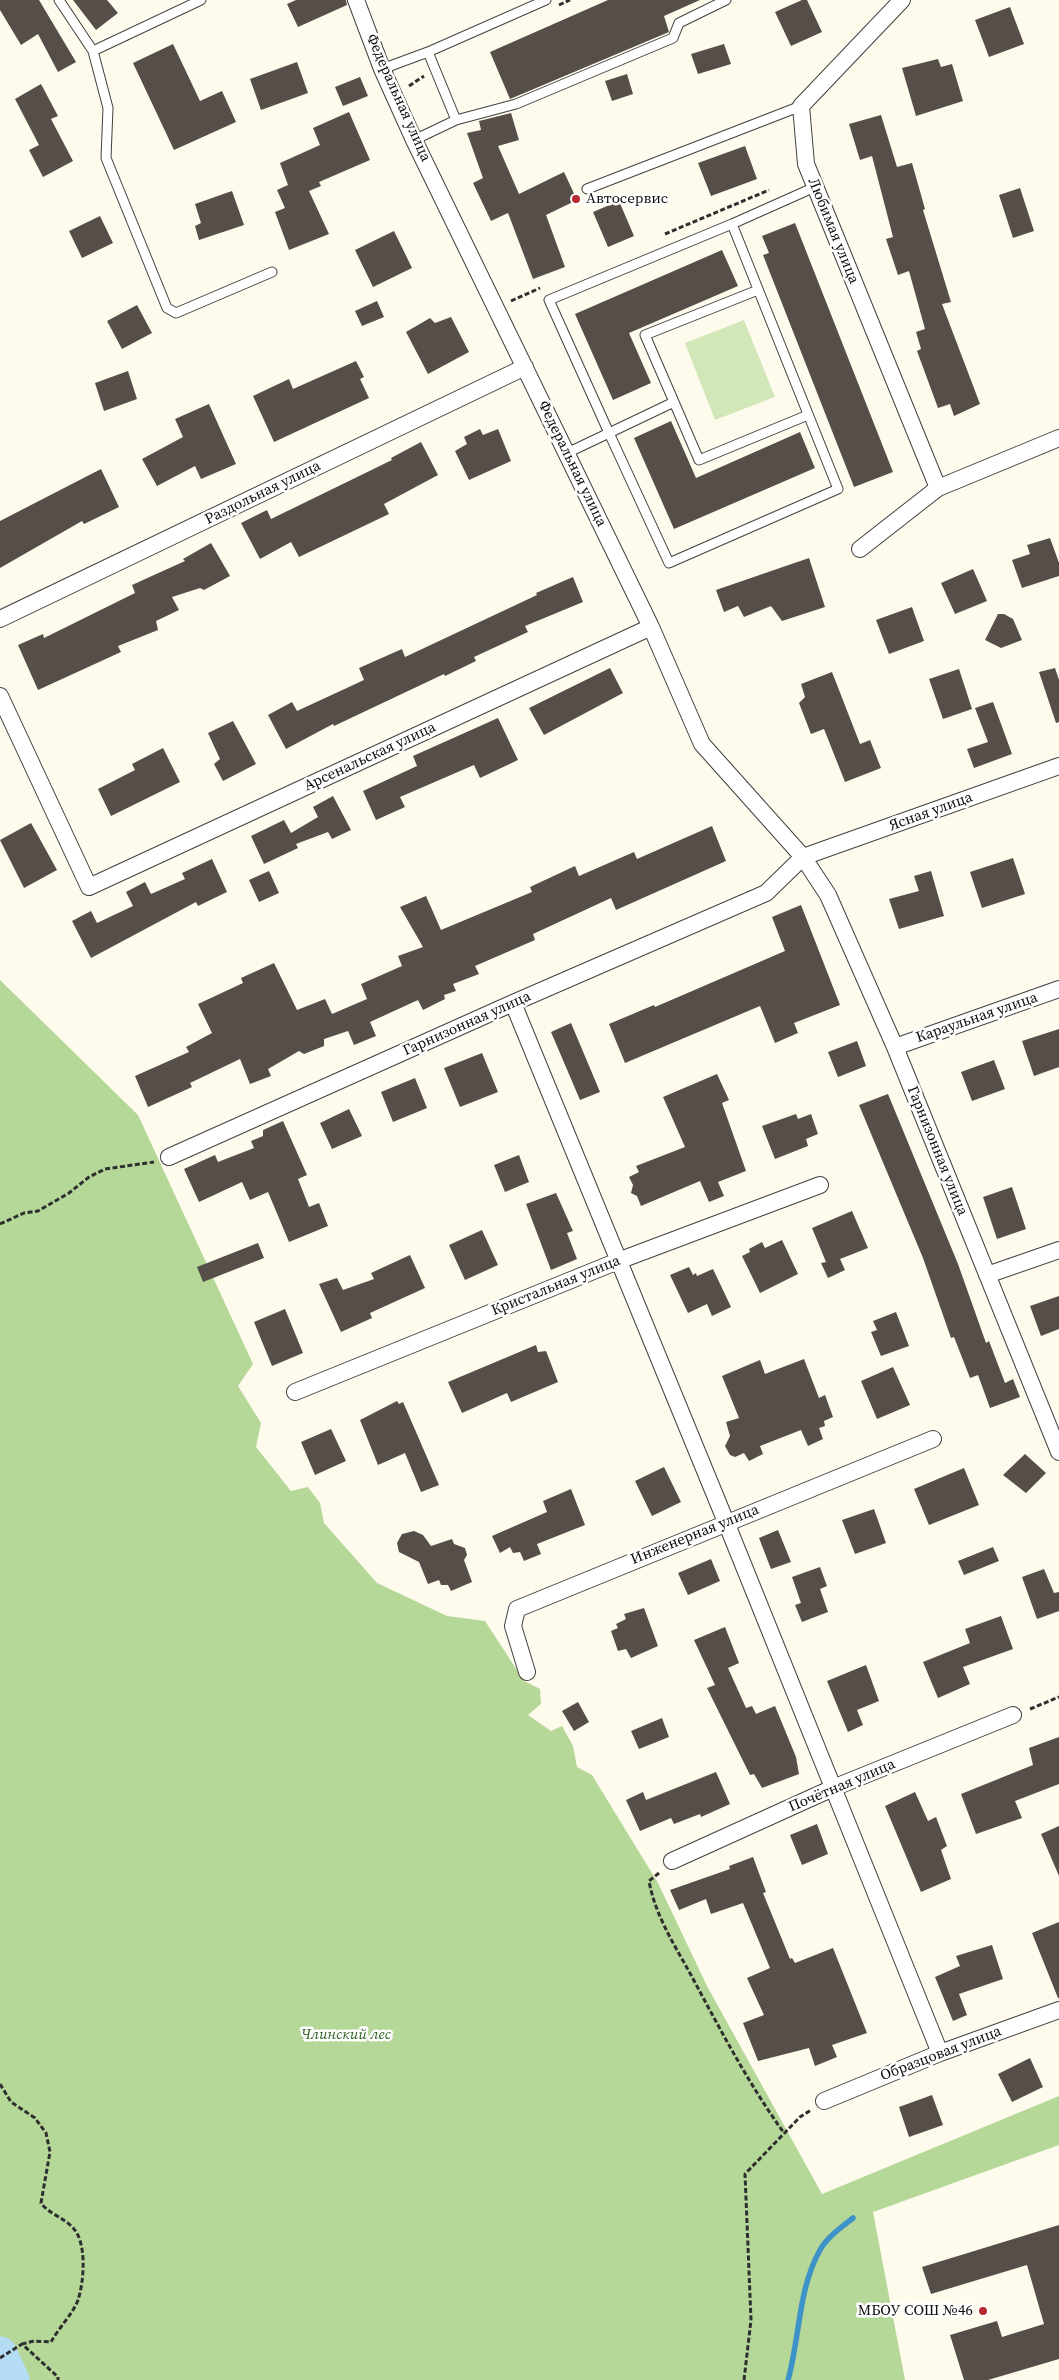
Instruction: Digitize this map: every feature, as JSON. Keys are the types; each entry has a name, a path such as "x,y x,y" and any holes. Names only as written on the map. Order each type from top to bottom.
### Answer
{"street":[{"name":"Федеральная улица","path":"356,0 382,69 414,140 651,627 702,744 803,857"},
{"path":"801,106 902,0"},
{"name":"Любимая улица","path":"801,106 806,164 938,488"},
{"name":"Раздольная улица","path":"0,619 525,367"},
{"path":"860,550 938,488 1059,438"},
{"name":"Арсенальская улица","path":"0,696 89,887 651,627"},
{"name":"Ясная улица","path":"803,857 1059,766"},
{"name":"Гарнизонная улица","path":"169,1157 513,1003 766,893 803,857 828,895 895,1047 1059,1452"},
{"name":"Караульная улица","path":"895,1047 1059,989"},
{"path":"513,1003 726,1522 940,2053"},
{"name":"Кристальная улица","path":"294,1392 618,1261 820,1185"},
{"path":"987,1275 1059,1250"},
{"name":"Инженерная улица","path":"527,1672 513,1626 517,1609 726,1522 934,1439"},
{"name":"Почётная улица","path":"672,1860 833,1788 1013,1715"},
{"name":"Образцовая улица","path":"824,2102 940,2053 1059,2010"}],"lane":[{"path":"59,0 93,51 108,108 106,158 167,308 176,313 272,272"},
{"path":"93,51 201,0"},
{"path":"382,69 428,52 546,0"},
{"path":"414,140 456,120 516,104 673,38 679,23 726,0"},
{"path":"428,52 456,120"},
{"path":"587,189 801,106"},
{"path":"732,224 838,488 669,564 549,300 732,224 815,187"},
{"path":"758,290 645,335 699,460 808,415"},
{"path":"567,453 674,402"}],"path":[{"path":"0,1224 24,1213 43,1208 89,1177 105,1169 150,1163 169,1157"},
{"path":"1013,1715 1059,1697"},
{"path":"672,1860 649,1881 655,1904 726,2040 761,2100 784,2133"},
{"path":"0,2084 11,2102 35,2118 46,2133 50,2152 41,2203 46,2209 74,2229 82,2250 82,2274 78,2301 51,2342 22,2344 0,2358"},
{"path":"744,2380 751,2320 744,2174 800,2117 824,2102"},
{"path":"22,2344 58,2377 58,2380"}],"green space":[{"path":"744,320 775,397 715,420 685,343"},
{"name":"Члинский лес","path":"0,980 138,1115 253,1364 238,1386 261,1423 256,1447 291,1491 308,1487 320,1503 324,1523 377,1583 447,1616 485,1621 524,1681 540,1689 541,1704 528,1715 551,1731 562,1726 573,1746 577,1767 592,1775 658,1883 707,1986 822,2194 1059,2096 1059,2145 873,2212 905,2380 0,2380"}],"building":[{"path":"0,0 39,0 76,62 58,72 38,34 21,45 0,10"},
{"path":"73,0 107,0 118,13 96,30"},
{"path":"296,0 346,0 347,5 298,27 287,4"},
{"path":"608,0 700,0 664,16 669,32 510,99 490,52"},
{"path":"802,0 807,0 822,32 791,46 775,12"},
{"path":"1010,7 1024,44 989,57 975,20"},
{"path":"173,44 200,101 222,91 236,122 174,150 133,63"},
{"path":"724,44 731,64 698,74 691,54"},
{"path":"938,59 941,67 952,64 963,101 916,116 902,68"},
{"path":"297,62 308,93 261,110 250,79"},
{"path":"627,74 633,94 612,101 605,81"},
{"path":"360,77 368,96 343,106 335,87"},
{"path":"41,84 58,116 51,119 73,161 43,177 29,150 39,145 15,99"},
{"path":"349,112 370,160 319,182 321,186 309,191 329,234 289,250 275,212 285,208 277,190 288,185 280,163 320,145 313,128"},
{"path":"511,113 519,140 498,146 519,194 564,172 577,200 546,215 565,267 533,279 508,213 491,221 473,183 483,178 467,133 481,130 479,121"},
{"path":"881,115 897,167 912,163 925,209 923,210 951,302 942,304 980,404 954,416 950,404 938,408 917,351 921,349 916,332 925,329 909,271 898,275 886,239 893,237 872,156 860,160 849,124"},
{"path":"745,146 757,179 711,196 698,163"},
{"path":"1020,188 1034,231 1013,238 999,195"},
{"path":"232,191 244,225 199,240 195,226 201,223 195,204"},
{"path":"619,201 634,236 608,247 593,212"},
{"path":"100,216 113,243 82,258 69,231"},
{"path":"795,223 893,472 854,487 763,255 769,253 762,236"},
{"path":"394,231 412,268 373,287 355,250"},
{"path":"722,250 738,286 629,333 651,383 613,400 575,314"},
{"path":"377,301 384,317 362,326 355,311"},
{"path":"137,305 152,333 122,349 107,321"},
{"path":"451,317 469,352 428,374 406,332 430,318 435,323"},
{"path":"356,361 364,377 360,379 369,398 274,442 253,396 289,379 293,389"},
{"path":"128,371 137,399 104,411 95,383"},
{"path":"209,404 236,464 201,479 195,466 157,486 142,459 183,437 175,419"},
{"path":"671,421 696,478 800,432 815,468 674,529 634,438"},
{"path":"480,429 483,435 498,429 511,461 469,480 455,451 467,444 464,437"},
{"path":"421,442 438,475 384,504 389,514 299,557 291,542 260,559 241,523 267,510 271,519 392,460 391,458"},
{"path":"101,469 119,507 84,524 82,521 0,568 0,521"},
{"path":"1050,538 1059,563 1059,576 1022,588 1012,560 1030,554 1027,545"},
{"path":"211,543 230,576 204,590 200,588 172,597 179,610 156,621 158,630 118,646 121,652 38,690 18,645 43,634 44,638 135,593 132,585 185,561 183,559"},
{"path":"809,558 825,607 782,621 771,606 744,617 738,606 724,612 716,590"},
{"path":"973,569 987,601 955,614 941,583"},
{"path":"573,577 583,602 525,626 528,632 474,657 476,661 334,726 333,724 286,749 268,715 292,702 297,711 364,680 359,668 402,649 405,657"},
{"path":"912,607 924,641 889,654 876,620"},
{"path":"998,614 1004,614 1013,619 1022,640 1001,648 985,640"},
{"path":"610,668 623,693 544,735 529,708"},
{"path":"1055,668 1059,680 1059,722 1056,723 1039,672"},
{"path":"959,669 972,709 943,719 929,679"},
{"path":"832,672 860,744 870,740 881,768 845,782 824,729 811,734 799,703 805,697 801,684"},
{"path":"993,702 1012,754 974,768 967,749 988,742 975,708"},
{"path":"498,718 518,760 480,778 474,765 400,797 405,807 376,820 363,791 417,766 413,756"},
{"path":"233,721 256,764 223,781 214,764 220,759 208,733"},
{"path":"163,748 180,782 111,816 98,789 135,770 132,764"},
{"path":"333,796 351,830 332,839 328,832 296,844 298,848 264,864 251,836 284,820 291,833 318,817 313,807"},
{"path":"31,823 57,870 24,888 0,840"},
{"path":"712,826 726,861 616,910 611,898 533,934 535,940 475,966 479,974 453,984 456,991 444,995 445,999 423,1010 418,1000 370,1022 376,1036 354,1045 348,1031 324,1039 324,1046 304,1054 299,1051 268,1069 271,1076 250,1084 240,1059 190,1083 192,1087 148,1107 135,1076 189,1052 186,1047 212,1033 198,1004 243,983 241,978 274,963 297,1010 325,999 332,1014 367,999 361,984 402,966 398,956 423,947 400,907 426,896 441,930 532,892 530,887 575,866 579,876 634,852 637,859"},
{"path":"1013,858 1025,894 982,908 970,872"},
{"path":"212,859 227,892 198,906 196,902 91,958 72,921 91,911 97,923 133,906 126,892 145,882 151,894 185,879 182,873"},
{"path":"269,871 279,893 259,902 249,880"},
{"path":"931,871 944,916 899,929 889,899 919,891 914,876"},
{"path":"801,905 840,1005 794,1023 798,1033 775,1043 760,1006 625,1063 609,1024 654,1005 655,1007 785,951 772,917"},
{"path":"571,1023 600,1092 580,1100 551,1032"},
{"path":"1059,1029 1059,1067 1034,1076 1022,1041"},
{"path":"857,1041 866,1066 838,1077 828,1052"},
{"path":"482,1053 498,1092 460,1107 444,1068"},
{"path":"994,1060 1005,1089 972,1101 961,1072"},
{"path":"717,1074 729,1100 722,1103 746,1171 718,1182 724,1196 709,1202 700,1181 641,1206 637,1196 631,1193 633,1185 629,1177 639,1172 636,1166 685,1147 663,1097"},
{"path":"415,1078 427,1108 393,1122 381,1092"},
{"path":"888,1094 958,1264 986,1343 989,1341 1005,1383 1013,1379 1020,1397 990,1408 978,1375 970,1378 954,1337 951,1338 923,1258 859,1105"},
{"path":"349,1109 362,1136 332,1149 320,1123"},
{"path":"796,1114 798,1119 811,1114 818,1134 806,1139 808,1146 775,1159 762,1126"},
{"path":"283,1121 307,1175 298,1179 309,1207 319,1203 328,1226 289,1242 268,1192 250,1200 242,1182 199,1202 184,1169 215,1155 218,1162 254,1148 251,1141 263,1136 263,1130"},
{"path":"519,1155 529,1182 505,1192 494,1165"},
{"path":"1012,1187 1026,1229 997,1239 983,1197"},
{"path":"556,1193 573,1231 567,1233 577,1259 551,1270 526,1204"},
{"path":"852,1211 868,1248 840,1259 845,1270 828,1278 821,1263 826,1262 812,1228"},
{"path":"482,1230 498,1265 465,1280 449,1245"},
{"path":"782,1240 798,1274 760,1293 742,1256 750,1252 749,1249 762,1242 765,1248"},
{"path":"258,1243 264,1258 203,1282 197,1267"},
{"path":"410,1255 425,1288 370,1313 372,1318 341,1332 319,1284 337,1278 343,1290 374,1279 371,1273"},
{"path":"689,1267 693,1275 696,1273 697,1276 713,1269 731,1307 712,1316 707,1304 688,1313 670,1275"},
{"path":"1059,1296 1059,1329 1041,1336 1030,1306"},
{"path":"285,1309 303,1353 272,1366 254,1322"},
{"path":"896,1312 909,1346 881,1356 871,1332 877,1330 873,1321"},
{"path":"536,1345 538,1352 546,1351 558,1382 511,1402 507,1393 462,1413 448,1382"},
{"path":"804,1359 819,1398 825,1395 833,1417 824,1421 825,1426 819,1428 823,1439 808,1446 801,1430 760,1446 763,1454 749,1461 744,1453 735,1457 730,1455 725,1446 730,1436 726,1422 739,1418 722,1376 760,1360 765,1374"},
{"path":"893,1367 910,1405 877,1419 861,1381"},
{"path":"397,1401 399,1404 403,1402 439,1485 421,1492 405,1453 378,1465 360,1420"},
{"path":"331,1429 346,1461 315,1475 301,1442"},
{"path":"1025,1454 1046,1473 1026,1493 1003,1475"},
{"path":"664,1467 681,1502 652,1516 635,1481"},
{"path":"964,1468 979,1505 929,1525 914,1489"},
{"path":"571,1489 585,1525 537,1544 541,1554 524,1561 520,1552 513,1553 510,1547 500,1553 492,1536 547,1512 543,1501"},
{"path":"874,1509 886,1543 855,1554 842,1520"},
{"path":"778,1530 791,1562 771,1569 759,1538"},
{"path":"414,1531 423,1535 431,1546 452,1539 454,1544 465,1548 467,1555 464,1560 472,1582 451,1591 448,1585 441,1585 439,1580 428,1584 419,1562 399,1552 397,1543 402,1534"},
{"path":"993,1547 999,1561 964,1575 958,1561"},
{"path":"711,1559 720,1581 688,1595 678,1573"},
{"path":"820,1567 827,1586 820,1589 828,1612 802,1622 795,1605 801,1603 792,1577"},
{"path":"1044,1569 1054,1593 1059,1592 1059,1611 1037,1619 1022,1577"},
{"path":"644,1608 658,1646 631,1658 626,1649 618,1651 611,1631 618,1628 616,1624 626,1619 624,1614"},
{"path":"1001,1616 1013,1649 963,1667 970,1684 938,1698 923,1662 970,1643 965,1629"},
{"path":"725,1627 739,1663 728,1668 746,1708 752,1706 756,1714 775,1706 796,1757 799,1774 762,1788 754,1774 750,1775 707,1688 715,1685 694,1640"},
{"path":"866,1665 879,1701 857,1710 863,1725 848,1732 827,1681"},
{"path":"578,1702 589,1722 574,1731 562,1711"},
{"path":"662,1718 669,1737 639,1749 631,1731"},
{"path":"1059,1737 1059,1784 1015,1801 1022,1818 976,1834 961,1794 1033,1765 1029,1748"},
{"path":"716,1772 730,1804 701,1817 700,1814 674,1824 671,1818 640,1831 626,1800 643,1792 646,1800"},
{"path":"915,1792 928,1821 936,1817 947,1846 941,1850 951,1879 921,1892 885,1806"},
{"path":"817,1824 828,1854 802,1865 790,1835"},
{"path":"1059,1826 1059,1876 1041,1834"},
{"path":"753,1857 766,1892 763,1893 790,1959 792,1958 795,1963 833,1948 867,2033 832,2045 837,2057 815,2066 809,2048 758,2061 743,2023 764,2015 747,1978 770,1968 743,1903 711,1914 706,1899 679,1910 670,1890 730,1869 729,1866"},
{"path":"1059,1922 1059,1998 1058,1998 1032,1933"},
{"path":"992,1945 1003,1979 959,1994 967,2015 953,2021 935,1977 960,1966 956,1956"},
{"path":"1030,2058 1043,2087 1012,2102 998,2074"},
{"path":"932,2095 943,2125 909,2137 899,2107"},
{"name":"МБОУ СОШ №46","path":"1059,2225 1059,2359 988,2380 964,2380 950,2335 997,2321 1002,2337 1044,2324 1027,2265 931,2294 922,2267"}],"waterway":[{"path":"788,2380 803,2297 813,2265 820,2250 827,2241 853,2218"},
{"path":"0,2354 12,2380"}],"place":[{"name":"Автосервис","path":"576,199"},
{"name":"МБОУ СОШ №46","path":"983,2311"}]}
